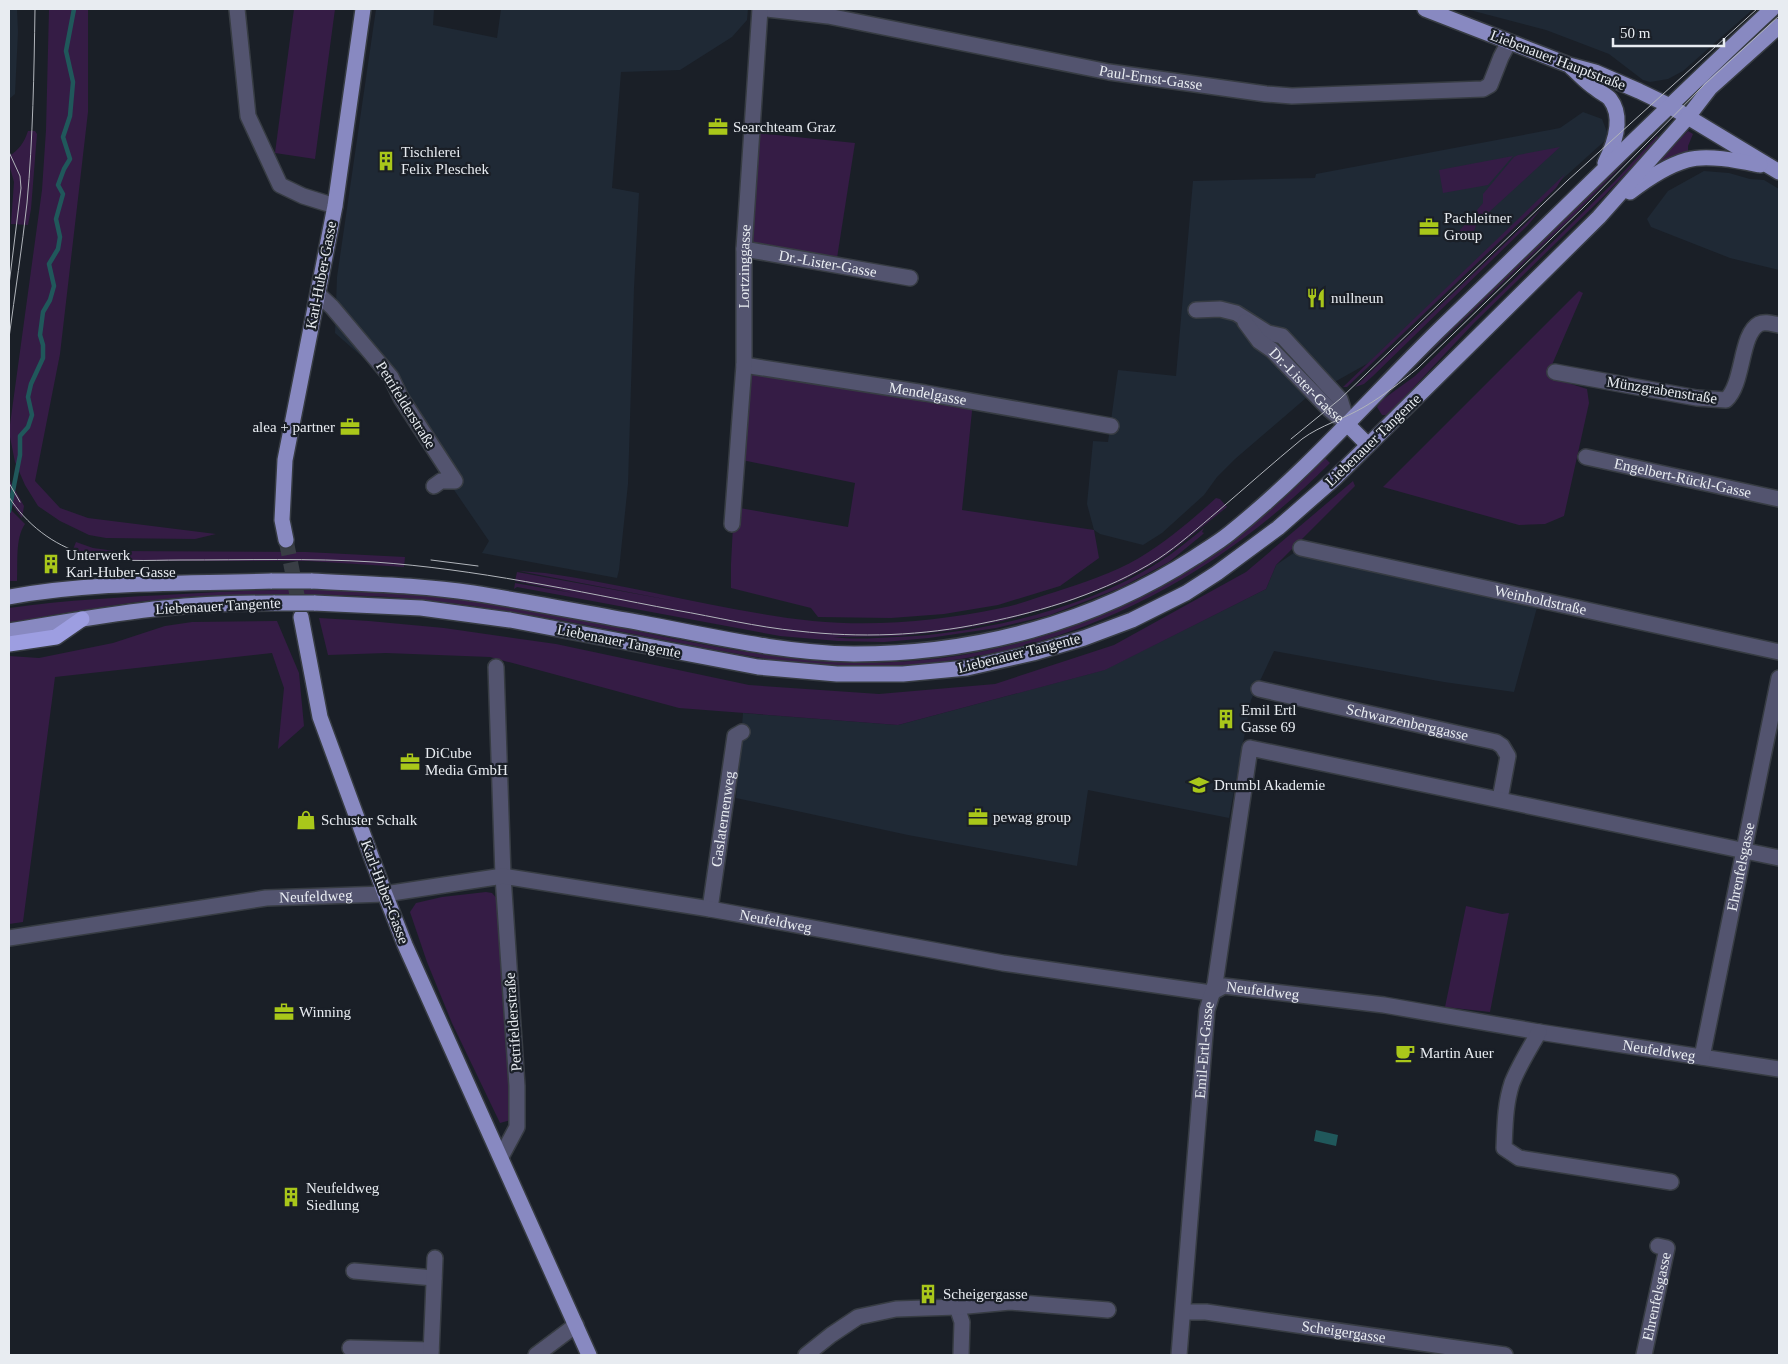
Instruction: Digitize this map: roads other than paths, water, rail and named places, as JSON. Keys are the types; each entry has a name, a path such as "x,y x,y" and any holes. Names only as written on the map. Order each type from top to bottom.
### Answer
{"highway":[{"path":"9,644 56,637 82,618"}],"main road":[{"name":"Karl-Huber-Gasse","path":"286,540 282,520 286,460 335,206 362,9"},
{"name":"Liebenauer Hauptstraße","path":"1425,9 1569,65 1595,72 1668,105 1687,118"},
{"name":"Liebenauer Tangente","path":"9,597 30,593 149,584 311,581 406,586 472,593 762,646 854,654 939,649 987,642 1022,634 1073,618 1125,596 1173,571 1227,536 1274,495 1348,425 1384,385 1668,105 1772,9"},
{"name":"Liebenauer Tangente","path":"9,631 82,618 165,608 220,604 314,603 421,608 510,620 768,668 837,674 904,674 967,668 1033,653 1084,638 1132,620 1186,593 1217,573 1278,528 1335,478 1599,217 1687,118 1710,88 1779,26"},
{"path":"1569,65 1593,87 1610,98 1615,109 1616,118 1612,148 1600,173"},
{"path":"1687,118 1775,169"},
{"path":"1599,217 1652,175 1687,160 1728,159 1775,169"},
{"path":"1348,425 1368,445"},
{"path":"9,590 30,593"},
{"name":"Karl-Huber-Gasse","path":"301,617 320,717 385,894 405,945 501,1157"},
{"path":"501,1157 589,1355"}],"street":[{"path":"236,9 248,116 280,185 303,196 335,206"},
{"name":"Lortzinggasse","path":"732,524 744,364 744,249 760,9"},
{"name":"Paul-Ernst-Gasse","path":"767,9 828,16 1110,72 1292,96 1483,89 1490,85 1509,42"},
{"name":"Dr.-Lister-Gasse","path":"744,249 910,278"},
{"name":"Petrifelderstraße","path":"318,294 332,307 392,377 401,398 455,481 441,481 434,486"},
{"name":"Dr.-Lister-Gasse","path":"1196,310 1220,309 1241,316 1260,342 1272,350 1329,409 1348,425"},
{"name":"Münzgrabenstraße","path":"1555,372 1697,398 1726,400 1734,389 1750,335 1759,324 1779,325"},
{"name":"Mendelgasse","path":"744,364 925,393 1111,426"},
{"name":"Engelbert-Rückl-Gasse","path":"1586,457 1779,499"},
{"name":"Weinholdstraße","path":"1301,548 1779,652"},
{"name":"Petrifelderstraße","path":"496,667 503,876 514,1036 517,1127 501,1157"},
{"name":"Ehrenfelsgasse","path":"1702,1056 1779,678"},
{"name":"Schwarzenberggasse","path":"1259,689 1496,742 1502,746 1508,756 1500,799"},
{"name":"Gaslaternenweg","path":"710,909 735,736 742,732"},
{"name":"Emil-Ertl-Gasse","path":"1179,1355 1207,1010 1211,993 1216,984 1250,748 1500,799"},
{"path":"1500,799 1779,858"},
{"name":"Neufeldweg","path":"9,938 266,898 385,894 503,876 710,909 1002,963 1211,993 1224,986 1384,1005 1539,1032 1779,1069"},
{"path":"1539,1032 1512,1084 1506,1113 1504,1148 1519,1158 1671,1182"},
{"name":"Ehrenfelsgasse","path":"1644,1355 1667,1248 1658,1246"},
{"path":"350,1348 431,1353 434,1258"},
{"path":"354,1271 434,1278"},
{"path":"806,1355 821,1349 858,1317 896,1309 957,1307 1010,1302 1108,1310"},
{"path":"957,1307 962,1322 961,1355"},
{"name":"Scheigergasse","path":"1183,1312 1206,1312 1505,1355"},
{"path":"536,1355 576,1325"}],"waterway":[{"path":"9,511 20,455 20,436 28,427 32,415 28,397 31,384 43,358 43,345 40,335 43,312 50,300 54,286 49,264 58,249 60,237 56,219 63,194 58,185 70,159 63,137 70,116 73,82 66,51 74,9"}],"tunnel":[{"path":"286,540 301,615"}],"tram line":[{"path":"9,338 29,179 35,9"},
{"path":"1291,439 1340,399 1567,181 1757,9"},
{"path":"9,497 32,525 51,539 84,554 107,559 326,560 412,565 488,575 736,622 844,635 938,631 1029,613 1096,591 1158,559 1188,536 1302,439 1364,407 1385,394 1418,368 1585,206 1705,84 1779,16"},
{"path":"9,152 20,176 21,188 9,285"},
{"path":"9,483 20,502"},
{"path":"431,560 478,566"}],"place":[{"name":"Searchteam Graz","path":"718,127"},
{"name":"Tischlerei Felix Pleschek","path":"386,161"},
{"name":"Pachleitner Group","path":"1429,227"},
{"name":"nullneun","path":"1316,298"},
{"name":"alea + partner","path":"350,427"},
{"name":"Unterwerk Karl-Huber-Gasse","path":"51,564"},
{"name":"Emil Ertl Gasse 69","path":"1226,719"},
{"name":"DiCube Media GmbH","path":"410,762"},
{"name":"Drumbl Akademie","path":"1199,785"},
{"name":"pewag group","path":"978,817"},
{"name":"Schuster Schalk","path":"306,820"},
{"name":"Winning","path":"284,1012"},
{"name":"Martin Auer","path":"1405,1053"},
{"name":"Neufeldweg Siedlung","path":"291,1197"},
{"name":"Scheigergasse","path":"928,1294"}]}
